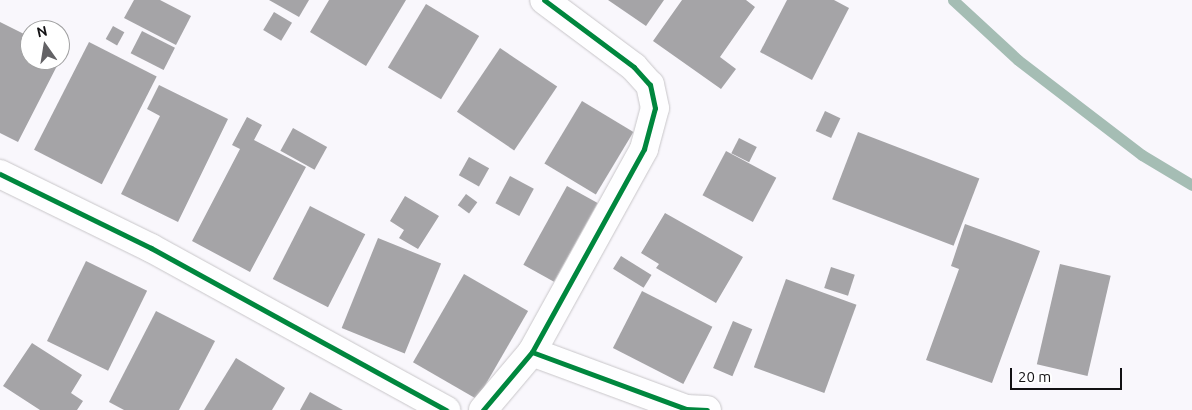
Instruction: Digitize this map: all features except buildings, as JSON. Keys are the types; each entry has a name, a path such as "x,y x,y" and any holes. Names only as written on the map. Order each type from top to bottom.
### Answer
{"street":[{"path":"483,410 532,352 644,149 655,108 650,85 634,67 544,0"},
{"path":"0,174 151,248 446,410"},
{"path":"532,352 686,409 707,410"}],"waterway":[{"path":"953,0 1018,60 1142,155 1192,185"}],"cycle path":[{"path":"483,410 532,352 644,149 655,108 650,85 634,67 544,0"},
{"path":"0,174 151,248 446,410"},
{"path":"532,352 686,409 707,410"}]}
